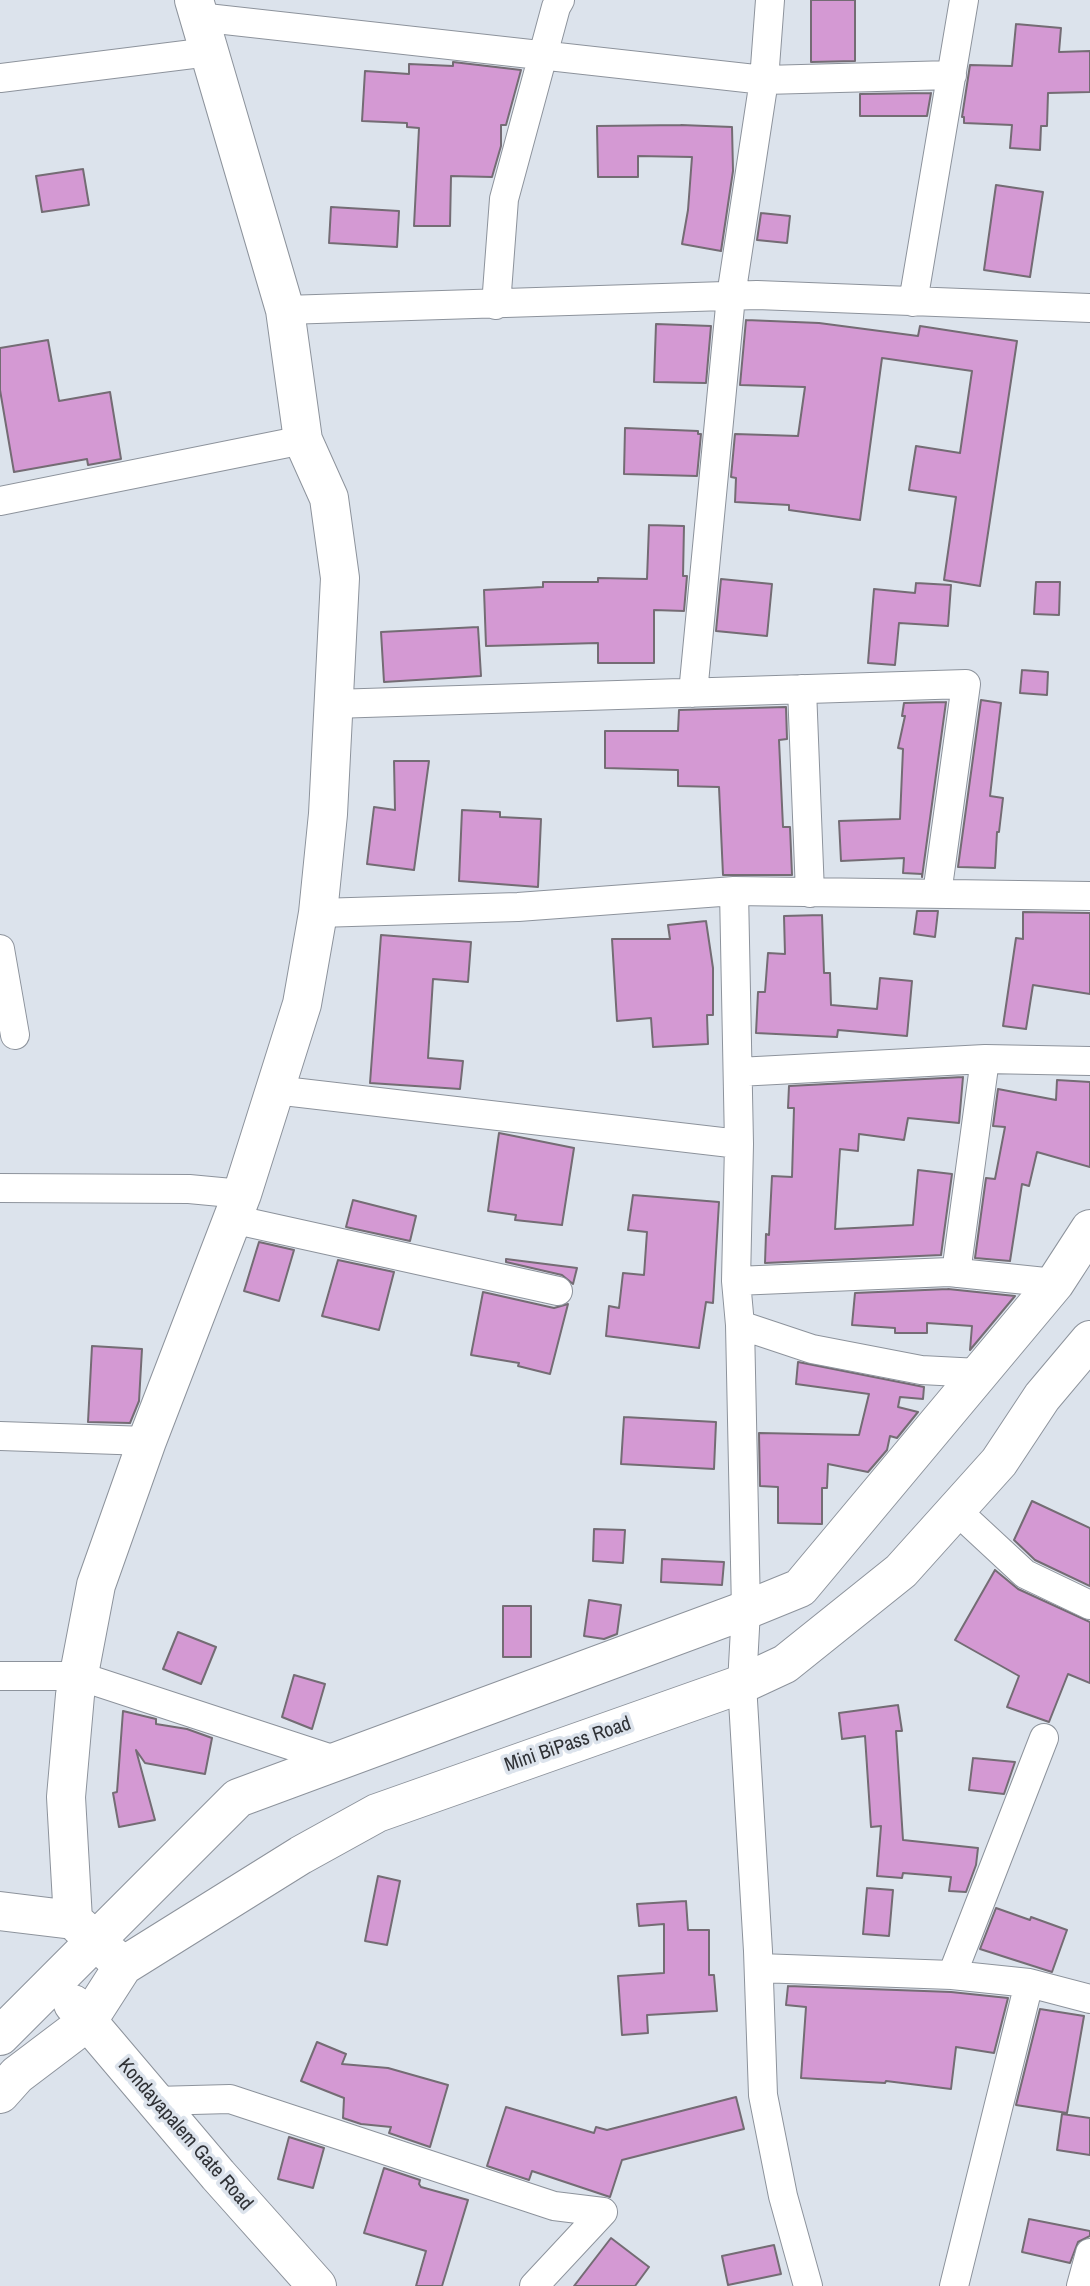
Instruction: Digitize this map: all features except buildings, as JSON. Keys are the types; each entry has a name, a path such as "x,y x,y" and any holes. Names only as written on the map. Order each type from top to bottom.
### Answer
{"street":[{"path":"496,305 504,199 560,0"},
{"path":"693,693 731,296 764,80 770,0"},
{"path":"913,302 964,0"},
{"path":"98,1942 66,1797 79,1676 96,1585 147,1441 237,1206 302,1004 318,913 328,814 340,578 329,498 303,440 285,310 200,23"},
{"path":"0,78 200,23 764,80 952,75"},
{"path":"285,310 731,296 1090,308"},
{"path":"0,501 303,440"},
{"path":"333,704 966,684 937,894"},
{"path":"802,689 810,893"},
{"path":"318,913 518,907 734,891 1090,896"},
{"path":"734,891 739,1144 736,1281 740,1325 746,1610 742,1684 759,1968 763,2095 783,2196 808,2286"},
{"path":"0,949 15,1035"},
{"path":"738,1072 985,1059 1090,1061"},
{"path":"956,1273 985,1059"},
{"path":"275,1090 739,1144"},
{"path":"0,1188 189,1189 237,1206 558,1291"},
{"path":"0,2036 98,1942 238,1798 800,1588 1055,1283 1090,1229"},
{"path":"736,1281 956,1273 1055,1283"},
{"path":"740,1325 812,1349 921,1370 979,1373"},
{"name":"Mini BiPass Road","path":"0,2094 17,2075 87,2022 98,1942 301,1855 377,1813 742,1684 785,1664 901,1571 999,1462 1042,1397 1090,1340"},
{"path":"0,1436 147,1441"},
{"path":"956,1510 1025,1574 1090,1605"},
{"path":"0,1676 79,1676 338,1761"},
{"path":"952,1975 1044,1738"},
{"path":"0,1911 98,1942"},
{"path":"759,1968 952,1975 1029,1983 1090,1999"},
{"name":"Kondayapalem Gate Road","path":"56,1981 87,2022 317,2286"},
{"path":"954,2286 1029,1983"},
{"path":"155,2101 230,2099 554,2206 603,2212 534,2286"},
{"path":"1081,2286 1090,2253"}]}
